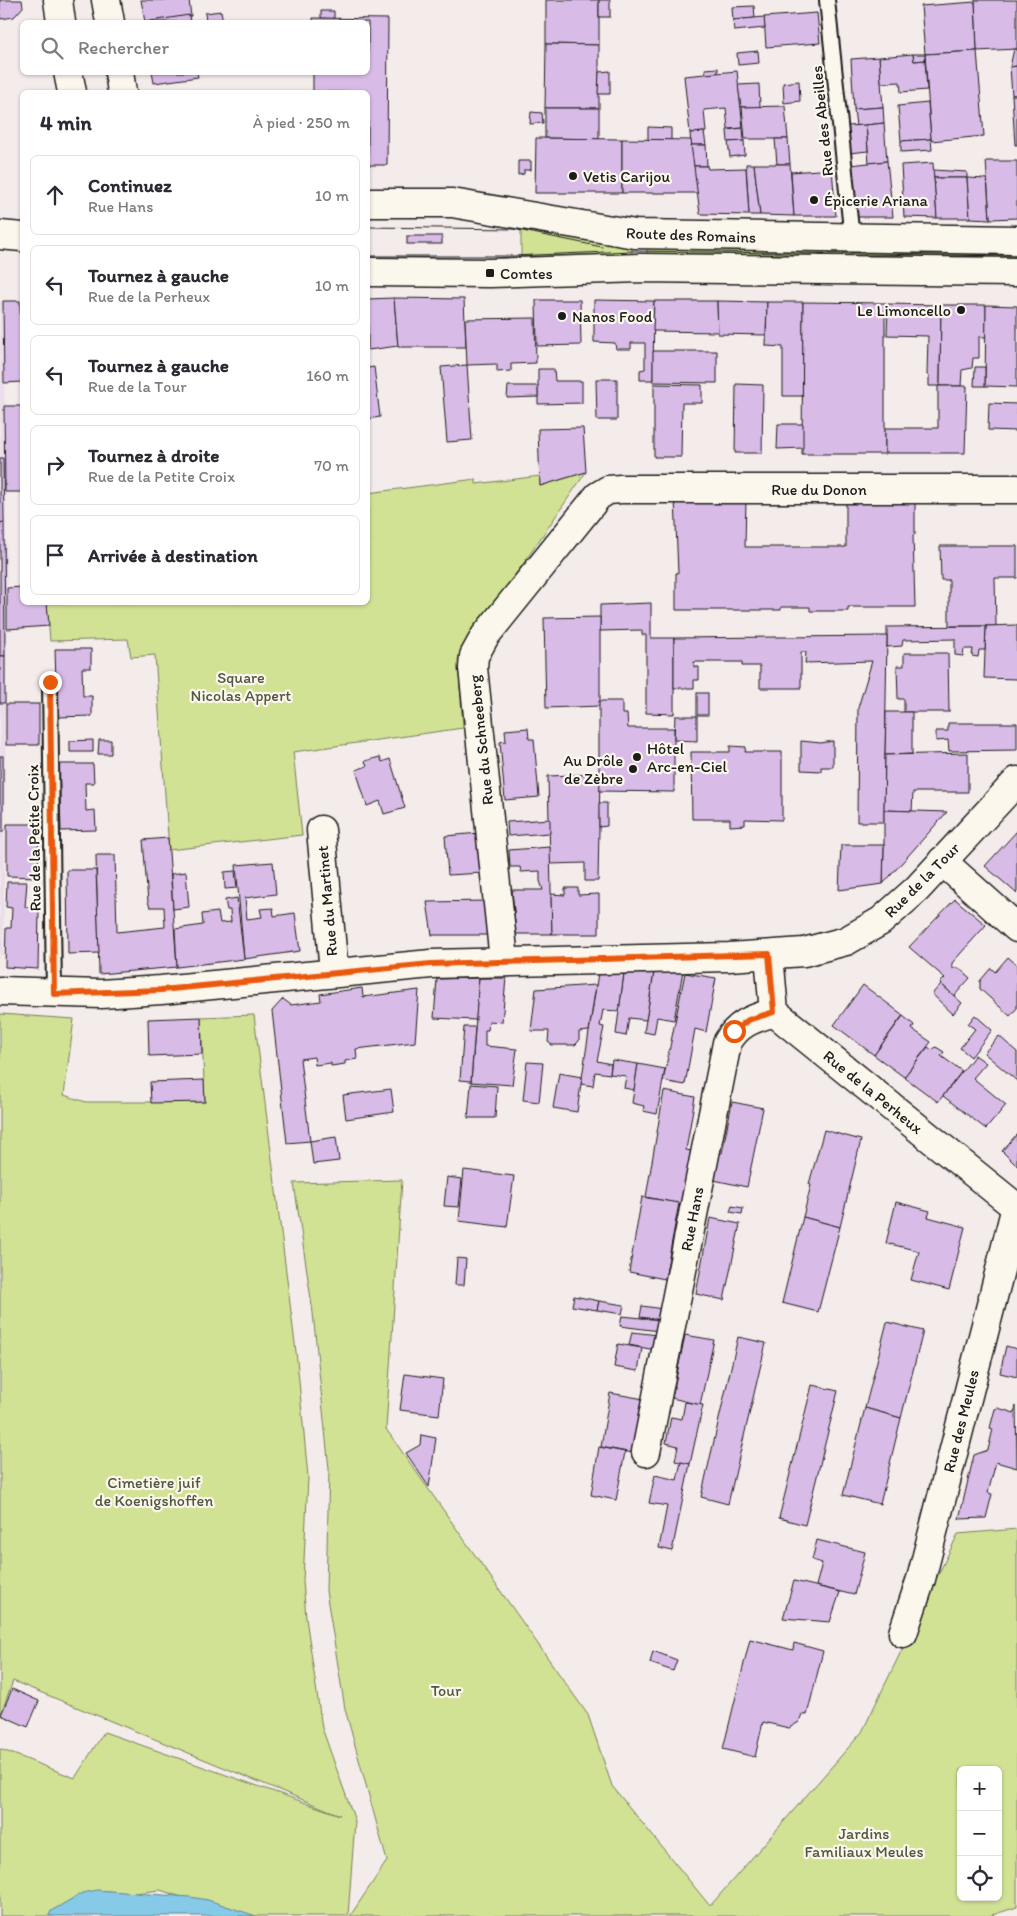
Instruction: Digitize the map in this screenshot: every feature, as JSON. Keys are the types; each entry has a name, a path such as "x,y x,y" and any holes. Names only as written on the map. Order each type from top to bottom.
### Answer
{"street":[{"path":"58,0 61,20"},
{"path":"106,0 110,20"},
{"path":"69,75 72,90"},
{"path":"119,75 122,90"},
{"name":"Route des Romains","path":"370,203 452,204 635,234 852,239 1017,240"},
{"path":"0,228 20,228"},
{"path":"0,235 20,236"},
{"name":"Route des Romains","path":"370,272 490,272 650,268 1017,272"},
{"name":"Rue du Donon","path":"621,489 1017,488"},
{"name":"Rue du Schneeberg","path":"504,960 473,668 474,656 484,636 591,503 608,490 621,489"},
{"name":"Rue de la Tour","path":"0,991 54,994 161,990 431,964 504,960 804,952 862,934 881,921 917,889 1017,781"},
{"name":"Rue du Martinet","path":"321,830 334,972"},
{"path":"942,861 1017,928"},
{"path":"769,954 774,1012"},
{"name":"Rue de la Perheux","path":"774,1012 1016,1208"},
{"name":"Rue Hans","path":"646,1452 728,1043 734,1031 748,1020 774,1012"},
{"name":"Rue des Meules","path":"903,1633 921,1579 1016,1208"}],"lane":[{"name":"Rue des Abeilles","path":"827,0 852,239"},
{"name":"Rue de la Petite Croix","path":"50,682 54,994"}],"shaded area":[{"path":"0,301 3,301 7,588 3,955 0,955"}],"green space":[{"path":"521,222 632,243 632,256 647,256 647,244 1017,248 1017,264 521,264"},
{"name":"Square Nicolas Appert","path":"586,472 458,659 463,728 293,752 302,835 169,850 155,655 131,657 128,639 50,641 47,605 370,605 370,493 476,479 476,484 540,476 540,486"},
{"name":"Cimetière juif de Koenigshoffen","path":"0,1014 74,1019 64,1095 86,1102 205,1102 201,1017 254,1015 297,1360 308,1477 303,1581 306,1618 322,1728 355,1821 348,1916 240,1916 160,1890 77,1900 54,1916 0,1916 0,1749 75,1778 104,1732 340,1815 13,1681 0,1716"},
{"path":"402,1180 386,1429 588,1715 612,1786 710,1906 862,1732 958,1534 1017,1529 1017,1907 989,1916 350,1916 387,1861 345,1709 326,1591 329,1469 313,1313 294,1183"}],"water":[{"path":"97,1890 190,1897 208,1900 256,1916 49,1916 51,1911 82,1893"}],"building":[{"path":"0,0 22,0 23,7 14,17 0,19"},
{"path":"141,0 189,0 191,16 145,20"},
{"path":"546,0 599,0 599,45 546,44"},
{"path":"599,0 610,0 610,17 599,17"},
{"path":"975,0 1017,0 1017,49 977,51"},
{"path":"975,2 977,51 925,54 921,6"},
{"path":"754,6 755,18 733,20 732,7"},
{"path":"221,11 223,20 206,20 205,13"},
{"path":"321,11 334,11 334,19 321,18"},
{"path":"817,13 820,43 766,47 764,17"},
{"path":"189,15 190,20 158,20"},
{"path":"764,17 765,28 734,31 733,20"},
{"path":"313,18 388,19 387,165 370,165 370,90 313,90 313,75 370,75 370,20 313,20"},
{"path":"546,44 599,45 599,108 545,108"},
{"path":"1014,49 1017,49 1017,66 1010,67"},
{"path":"758,51 759,63 738,65 737,53"},
{"path":"977,51 984,136 931,141 925,54"},
{"path":"913,54 914,61 925,60 927,90 901,92 900,82 881,83 879,57"},
{"path":"913,54 925,54 925,60 914,61"},
{"path":"879,57 883,107 854,109 851,59"},
{"path":"1017,66 1017,95 1012,95 1010,67"},
{"path":"718,68 718,73 706,74 705,69"},
{"path":"610,71 610,94 598,94 599,72"},
{"path":"737,71 743,128 728,129 726,108 704,110 706,132 690,133 684,76"},
{"path":"153,75 198,75 198,77 154,83"},
{"path":"799,81 800,101 784,103 783,83"},
{"path":"759,84 760,107 741,107 738,85"},
{"path":"1012,95 1017,95 1017,145 1015,145"},
{"path":"928,103 931,139 901,141 898,106"},
{"path":"785,106 788,139 745,139 742,107"},
{"path":"883,107 884,123 856,126 854,109"},
{"path":"545,108 599,108 599,139 545,138"},
{"path":"531,112 542,113 543,123 530,124"},
{"path":"884,123 887,161 869,163 866,125"},
{"path":"866,125 868,151 849,153 847,126"},
{"path":"648,127 671,128 671,140 648,140"},
{"path":"743,128 744,141 728,142 727,130"},
{"path":"704,132 706,145 691,145 690,133"},
{"path":"536,138 622,139 622,193 535,193"},
{"path":"622,139 691,140 698,193 622,193"},
{"path":"775,139 788,139 790,164 777,164"},
{"path":"931,139 932,150 901,152 901,141"},
{"path":"744,141 745,155 730,157 728,142"},
{"path":"691,145 706,145 707,166 694,166"},
{"path":"518,161 531,161 531,170 524,170 524,174 518,175"},
{"path":"887,161 893,217 855,217 850,165"},
{"path":"986,161 1017,161 1017,218 990,219"},
{"path":"933,163 937,218 904,217 901,165"},
{"path":"746,164 754,164 760,215 749,215"},
{"path":"754,164 790,164 794,216 760,215"},
{"path":"694,166 707,166 708,169 746,168 749,215 700,214"},
{"path":"832,169 836,216 794,216 791,172"},
{"path":"933,170 967,172 967,178 934,178"},
{"path":"934,178 967,178 970,218 937,218"},
{"path":"967,178 987,179 990,219 970,218"},
{"path":"407,236 442,236 442,244 407,244"},
{"path":"394,298 398,346 370,350 370,299"},
{"path":"394,298 464,299 466,347 398,347"},
{"path":"536,300 580,300 581,345 537,346"},
{"path":"594,300 654,301 653,380 640,380 640,370 645,369 645,343 631,343 631,349 616,349 615,343 594,342"},
{"path":"3,301 20,301 20,382 4,383"},
{"path":"654,301 717,301 718,332 653,331"},
{"path":"717,301 767,302 766,335 718,334"},
{"path":"767,302 803,302 803,396 783,396 783,347 766,346"},
{"path":"803,302 885,303 885,454 802,454"},
{"path":"888,304 941,305 940,386 929,386 929,375 927,375 928,336 887,335"},
{"path":"941,305 986,305 986,337 979,337 979,358 973,358 972,368 962,370 961,386 940,386"},
{"path":"986,305 1017,306 1017,387 985,386"},
{"path":"535,318 536,363 511,364 511,371 497,372 497,364 467,365 465,319"},
{"path":"653,351 717,351 717,383 653,382"},
{"path":"467,365 472,440 447,442 441,367"},
{"path":"374,367 380,417 370,419 370,368"},
{"path":"975,367 985,367 985,386 974,386"},
{"path":"538,369 554,369 555,381 582,381 582,403 538,404"},
{"path":"596,379 617,379 617,420 597,420"},
{"path":"654,384 702,385 702,403 682,403 681,457 654,457"},
{"path":"736,384 763,385 762,453 735,453"},
{"path":"508,386 538,386 538,397 507,398"},
{"path":"938,386 967,386 965,453 885,453 885,428 938,428"},
{"path":"989,403 1017,404 1017,431 988,430"},
{"path":"4,406 20,406 20,492 5,492"},
{"path":"778,424 803,424 803,448 777,449"},
{"path":"583,428 586,472 540,486 538,429"},
{"path":"0,458 3,458 4,522 0,523"},
{"path":"675,498 746,498 745,547 846,547 846,498 915,499 915,534 913,535 915,607 848,607 848,611 810,611 810,607 781,607 781,610 676,610 676,573 678,573"},
{"path":"4,522 5,656 0,656 0,523"},
{"path":"940,546 1017,546 1017,578 995,578 996,626 949,626 949,580 941,580"},
{"path":"20,587 20,605 47,605 49,626 7,629 7,588"},
{"path":"651,603 651,638 674,638 674,714 646,713 646,635 642,635 642,630 600,631 600,605"},
{"path":"600,617 600,706 546,708 544,618"},
{"path":"1017,625 1017,679 984,678 986,626"},
{"path":"986,626 985,650 979,650 978,657 972,656 973,649 964,649 963,656 955,655 955,639 903,640 902,646 887,647 887,627"},
{"path":"887,636 884,822 857,822 858,708 872,661 805,663 806,652 801,652 801,688 760,688 760,666 742,666 742,662 694,662 694,667 699,667 699,680 694,680 694,688 674,688 674,638"},
{"path":"55,649 91,649 91,668 82,668 83,696 92,696 92,716 57,717"},
{"path":"904,653 948,653 949,712 904,712 904,699 898,699 897,666 904,666"},
{"path":"0,656 5,656 5,703 0,703"},
{"path":"697,693 708,693 708,715 697,715"},
{"name":"Hôtel Arc-en-Ciel","path":"599,701 622,701 622,714 627,714 628,728 674,728 674,792 599,791"},
{"path":"6,704 39,704 39,745 6,745"},
{"path":"886,712 912,712 912,754 885,755"},
{"path":"675,716 697,716 697,741 674,740"},
{"path":"948,723 1017,723 1017,750 949,751 948,740 936,741 936,731 948,731"},
{"path":"528,728 529,739 534,739 539,797 505,800 500,742 506,741 505,730"},
{"path":"93,740 93,752 70,752 70,741"},
{"path":"99,740 111,740 111,754 98,754"},
{"path":"801,741 821,743 833,741 833,767 821,767 821,771 801,770"},
{"path":"730,746 746,747 745,752 782,752 782,820 745,819 745,825 730,826 730,819 692,819 691,752 730,752"},
{"path":"968,753 968,792 913,792 912,811 884,810 885,755"},
{"path":"0,756 3,756 3,832 0,832"},
{"path":"380,757 382,762 390,759 405,808 384,814 380,801 367,806 356,770 367,766 365,761"},
{"path":"59,764 93,764 94,783 85,783 86,811 95,810 96,830 61,831"},
{"path":"600,774 598,881 585,881 585,863 550,864 548,776"},
{"path":"599,803 607,803 607,826 599,827"},
{"path":"884,810 947,812 883,884 884,845"},
{"path":"550,819 550,833 508,836 507,822"},
{"path":"7,824 39,824 38,877 7,876"},
{"path":"1017,831 1017,892 1016,893 985,866"},
{"path":"480,833 483,873 448,875 445,836"},
{"path":"168,838 177,967 99,974 96,855 115,855 117,932 165,927 164,907 150,907 148,902 143,840"},
{"path":"841,845 884,845 883,884 839,890"},
{"path":"550,847 552,934 516,934 512,890 543,890 540,881 540,871 521,872 520,867 510,867 509,850"},
{"path":"273,862 276,894 245,898 247,919 262,917 260,909 273,908 274,916 295,913 300,951 244,959 236,865"},
{"path":"67,870 96,870 99,953 68,954"},
{"path":"235,871 237,888 225,889 224,872"},
{"path":"186,872 189,907 173,909 171,874"},
{"path":"7,882 27,882 25,907 39,908 38,969 5,967 6,928 11,928 12,908 6,907"},
{"path":"565,888 578,888 578,895 599,894 599,934 552,934 551,894 565,895"},
{"path":"237,898 244,959 177,967 175,929 203,925 202,914 218,912 220,923 231,922 230,910 227,910 225,900"},
{"path":"955,899 986,925 952,963 952,968 959,968 970,978 954,996 940,983 945,978 909,947"},
{"path":"486,901 488,935 432,935 427,902"},
{"path":"1008,957 1017,965 1017,1008 1010,1016 980,989 980,981 991,968 995,972"},
{"path":"683,971 674,1020 657,1017 654,1034 644,1032 654,972"},
{"path":"654,972 646,1020 629,1018 626,1036 616,1034 624,973"},
{"path":"598,973 624,973 619,1011 603,1010 600,1026 604,1027 597,1061 611,1064 610,1074 595,1072 593,1086 581,1084"},
{"path":"685,973 716,978 706,1032 695,1029 685,1085 663,1081"},
{"path":"479,978 476,1020 434,1018 437,979"},
{"path":"479,978 506,978 502,1022 489,1021 488,1030 485,1030 485,1046 517,1049 512,1085 471,1082"},
{"path":"941,984 962,1003 953,1014 932,994"},
{"path":"596,985 589,1031 579,1032 579,1041 575,1045 552,1045 548,1042 549,1031 531,1031 536,989"},
{"path":"863,985 903,1015 874,1055 834,1025"},
{"path":"362,988 363,997 419,990 415,1042 356,1049 357,1059 345,1061 345,1064 331,1066 331,1063 315,1065 314,1057 300,1059 310,1141 287,1143 272,1011 283,999 291,1005 321,1001 320,994"},
{"path":"975,1015 992,1030 971,1057 960,1048 975,1029 968,1024"},
{"path":"903,1016 914,1025 912,1029 931,1042 904,1077 874,1055"},
{"path":"201,1017 202,1054 149,1056 148,1019"},
{"path":"464,1027 475,1027 471,1081 460,1080"},
{"path":"999,1036 1017,1052 1017,1081 984,1053"},
{"path":"928,1047 932,1050 936,1047 944,1052 941,1056 962,1071 938,1102 904,1077"},
{"path":"975,1055 986,1063 973,1078 1006,1105 986,1129 943,1096"},
{"path":"612,1060 638,1064 634,1090 624,1088 626,1076 610,1074"},
{"path":"527,1062 543,1063 539,1102 523,1100"},
{"path":"638,1064 665,1069 657,1114 643,1111 644,1106 632,1103"},
{"path":"559,1073 582,1077 577,1112 553,1108"},
{"path":"204,1080 205,1102 151,1103 150,1082"},
{"path":"471,1084 497,1086 495,1118 468,1118"},
{"path":"391,1089 394,1112 346,1119 343,1095"},
{"path":"664,1091 695,1097 686,1150 692,1151 681,1204 646,1197"},
{"path":"732,1102 763,1108 747,1187 709,1179 715,1152 722,1153"},
{"path":"824,1130 861,1140 840,1227 803,1217 811,1185 809,1184"},
{"path":"1017,1134 1017,1166 1002,1151"},
{"path":"336,1137 339,1161 313,1164 310,1141"},
{"path":"464,1170 514,1176 507,1227 459,1221"},
{"path":"447,1177 462,1179 459,1207 444,1206"},
{"path":"642,1197 679,1203 665,1279 629,1272"},
{"path":"896,1202 930,1211 928,1217 965,1227 949,1290 911,1280 919,1251 886,1243"},
{"path":"732,1206 743,1208 742,1214 730,1212"},
{"path":"803,1217 840,1227 818,1312 782,1303"},
{"path":"710,1218 740,1224 724,1300 696,1294"},
{"path":"457,1258 466,1259 464,1285 455,1285"},
{"path":"574,1296 599,1301 597,1310 572,1306"},
{"path":"599,1301 624,1305 622,1314 597,1310"},
{"path":"642,1306 663,1309 661,1320 640,1317"},
{"path":"622,1316 661,1320 659,1331 620,1326"},
{"path":"887,1322 923,1331 901,1418 865,1408"},
{"path":"632,1332 658,1335 655,1350 629,1345"},
{"path":"685,1335 714,1340 700,1405 672,1398"},
{"path":"738,1337 766,1343 728,1504 701,1497"},
{"path":"618,1344 642,1348 638,1371 614,1367"},
{"path":"1006,1346 1017,1349 1017,1377 1000,1373"},
{"path":"405,1374 443,1379 439,1415 400,1410"},
{"path":"812,1385 838,1391 805,1525 779,1518"},
{"path":"610,1393 644,1399 641,1401 633,1453 601,1447"},
{"path":"685,1402 703,1405 690,1464 675,1461 678,1446 666,1443 671,1417 682,1419"},
{"path":"1016,1406 1017,1468 996,1462 988,1493 992,1494 986,1518 959,1519 974,1455 988,1450 993,1429 990,1428 995,1409 998,1408 1014,1413"},
{"path":"865,1408 901,1418 880,1504 843,1495"},
{"path":"421,1435 436,1438 429,1487 406,1453 420,1445"},
{"path":"599,1447 625,1452 616,1500 591,1495"},
{"path":"681,1462 690,1464 672,1551 659,1548 667,1506 649,1503 655,1475 677,1480"},
{"path":"817,1540 865,1552 854,1595 816,1586 822,1563 812,1560"},
{"path":"794,1581 840,1592 830,1622 783,1618"},
{"path":"750,1639 793,1650 794,1643 823,1651 807,1715 802,1714 799,1722 789,1728 763,1722 755,1757 723,1749"},
{"path":"653,1651 677,1660 673,1671 650,1663"},
{"path":"12,1689 39,1701 28,1727 1,1715"}],"tram line":[{"path":"370,227 513,229 602,247"},
{"path":"370,256 512,256 632,251 1017,256"}],"place":[{"name":"Vetis Carijou","path":"573,176"},
{"name":"Épicerie Ariana","path":"814,200"},
{"name":"Comtes","path":"490,273"},
{"name":"Le Limoncello","path":"961,310"},
{"name":"Nanos Food","path":"562,316"},
{"name":"Hôtel Arc-en-Ciel","path":"637,757"},
{"name":"Au Drôle de Zèbre","path":"633,769"}],"route":[{"path":"50,682 54,994 101,994 161,990 431,964 769,954 774,1012 748,1020 734,1031"}],"park label":[{"name":"Tour","path":"446,1690"},
{"name":"Jardins Familiaux Meules","path":"864,1842"}]}
